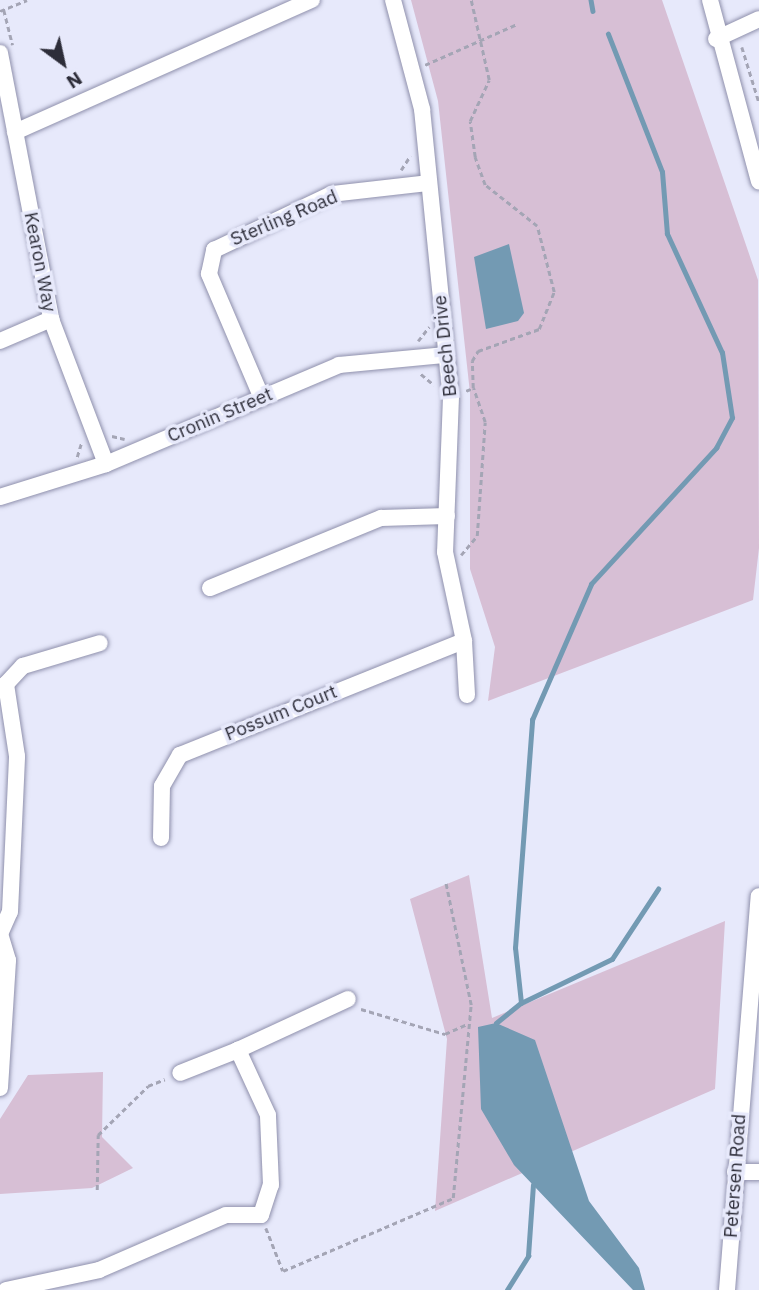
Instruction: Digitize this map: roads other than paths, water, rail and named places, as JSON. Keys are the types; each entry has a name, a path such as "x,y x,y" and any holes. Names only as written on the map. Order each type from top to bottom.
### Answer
{"street":[{"path":"15,132 312,0"},
{"name":"Beech Drive","path":"393,0 412,70 428,183 444,355 451,397 446,558 464,641 467,695"},
{"path":"710,0 716,39 759,181"},
{"path":"716,39 759,19"},
{"name":"Kearon Way","path":"7,51 15,132 51,319 106,464"},
{"name":"Sterling Road","path":"261,396 209,274 214,250 332,194 428,183"},
{"path":"0,341 51,319"},
{"name":"Cronin Street","path":"0,498 106,464 339,365 412,351 444,355"},
{"path":"210,588 381,518 447,516"},
{"name":"Possum Court","path":"161,838 162,786 180,755 464,641"},
{"path":"0,1088 8,960 0,934 10,912 17,756 3,683 23,666 100,643"},
{"name":"Petersen Road","path":"727,1290 759,896"},
{"path":"180,1073 238,1050 348,999"},
{"path":"6,1290 99,1270 226,1215 261,1215 271,1185 268,1115 238,1050"},
{"path":"735,1172 759,1172"}],"water":[{"path":"509,244 524,313 518,321 486,329 474,257"},
{"path":"496,1023 535,1040 589,1201 639,1268 645,1290 633,1290 514,1165 481,1109 478,1027"}],"waterway":[{"path":"591,0 593,11"},
{"path":"496,1023 521,1003 515,948 532,720 591,584 716,448 732,418 722,353 667,234 662,172 608,34"},
{"path":"521,1003 612,959 658,889"},
{"path":"507,1290 528,1256 533,1185"}]}
